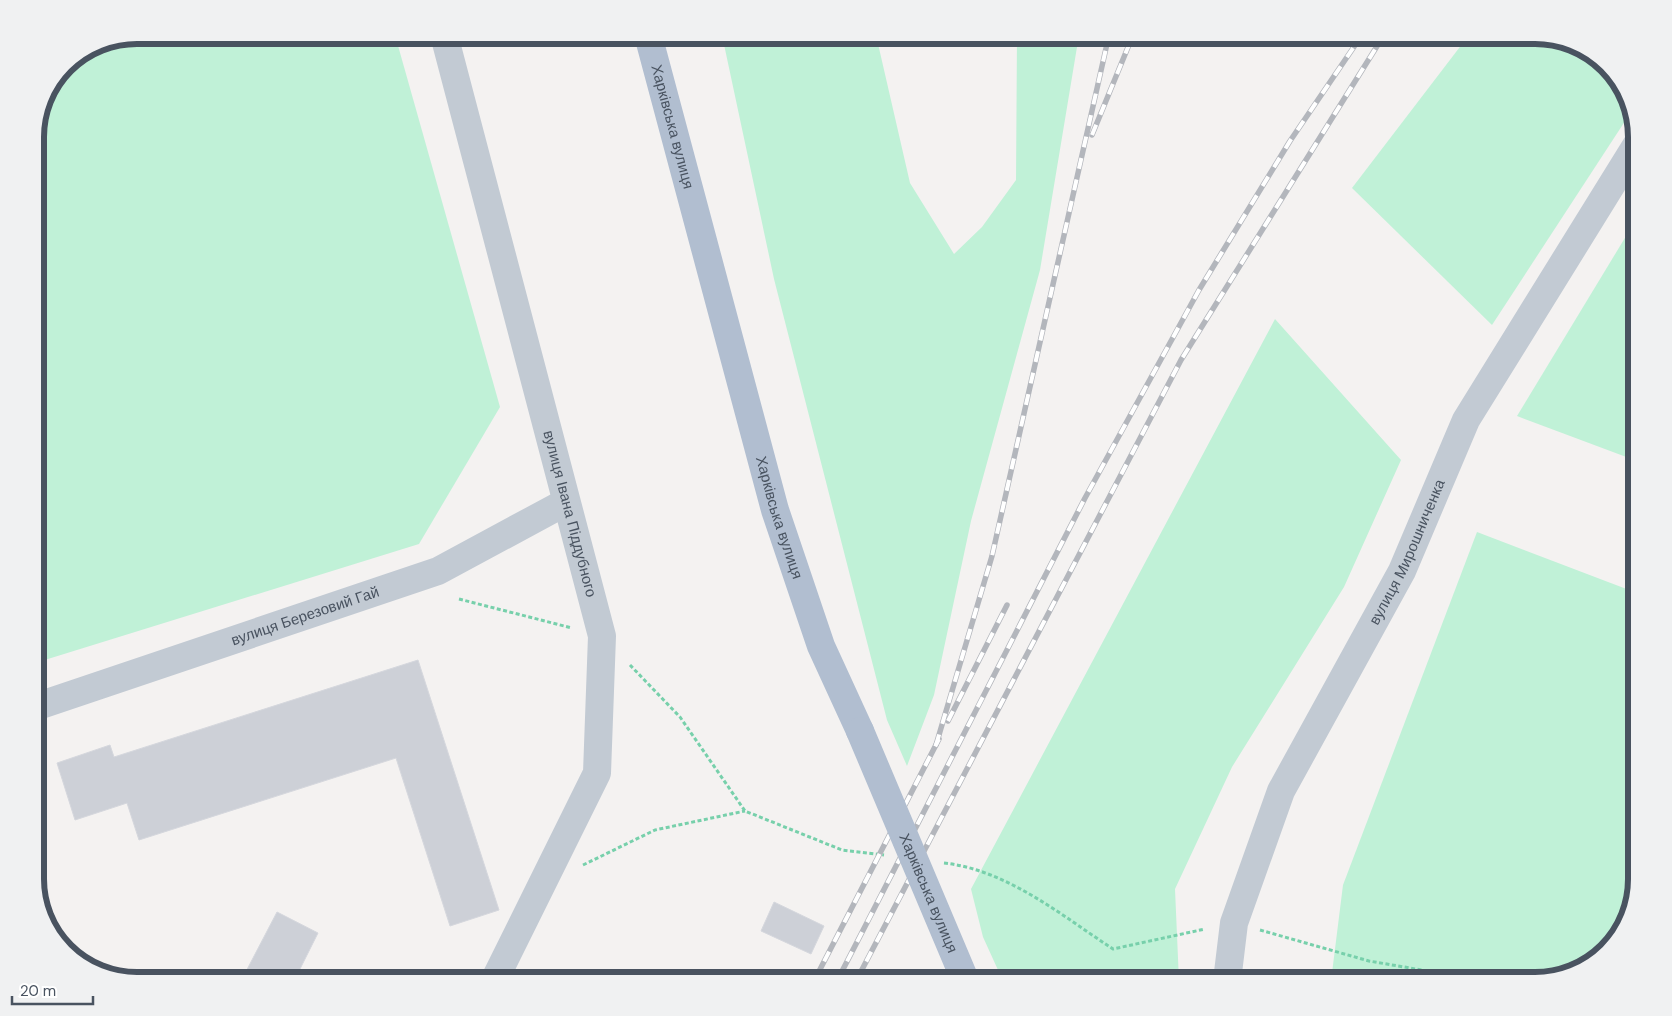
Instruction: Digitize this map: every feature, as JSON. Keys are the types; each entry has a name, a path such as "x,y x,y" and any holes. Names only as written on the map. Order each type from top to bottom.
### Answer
{"main road":[{"name":"Харківська вулиця","path":"650,44 775,510 822,646 860,731 961,972"}],"street":[{"name":"вулиця Івана Піддубного","path":"446,44 602,636 597,773 498,972"},
{"name":"вулиця Мирошниченка","path":"1228,972 1234,923 1281,791 1402,571 1466,420 1628,159"},
{"name":"вулиця Березовий Гай","path":"44,704 438,570 566,502"}],"path":[{"path":"458,599 602,636 680,717 745,811 842,850 890,856"},
{"path":"541,886 655,830 745,811"},
{"path":"938,862 966,865 1028,893 1113,949 1234,923 1369,961 1433,972"}],"green space":[{"path":"131,44 398,44 500,407 419,544 44,660 44,131 47,113 56,90 75,67 90,56 113,47"},
{"path":"724,44 878,44 910,183 954,254 982,227 1016,180 1017,44 1078,44 1040,270 971,521 934,695 907,766 887,720 774,279"},
{"path":"1462,44 1535,44 1559,47 1571,51 1582,56 1601,71 1616,90 1623,107 1626,119 1492,325 1352,188"},
{"path":"1628,233 1628,458 1517,416"},
{"path":"1275,319 1401,460 1344,587 1232,767 1175,889 1179,972 999,972 983,937 971,889"},
{"path":"1477,532 1628,590 1628,879 1625,903 1621,915 1616,926 1601,945 1582,960 1548,971 1332,972 1343,885"}],"building":[{"path":"418,660 499,910 450,926 396,758 139,840 127,803 75,820 57,763 110,745 114,757"},
{"path":"774,902 824,926 811,954 761,931"},
{"path":"277,912 318,933 298,972 246,972"}],"railway":[{"path":"936,745 992,556 1107,44"},
{"path":"1092,135 1129,44"},
{"path":"842,972 1085,498 1199,290 1290,141 1356,44"},
{"path":"861,972 1181,360 1378,44"},
{"path":"948,721 1007,605"},
{"path":"819,972 939,739"}]}
